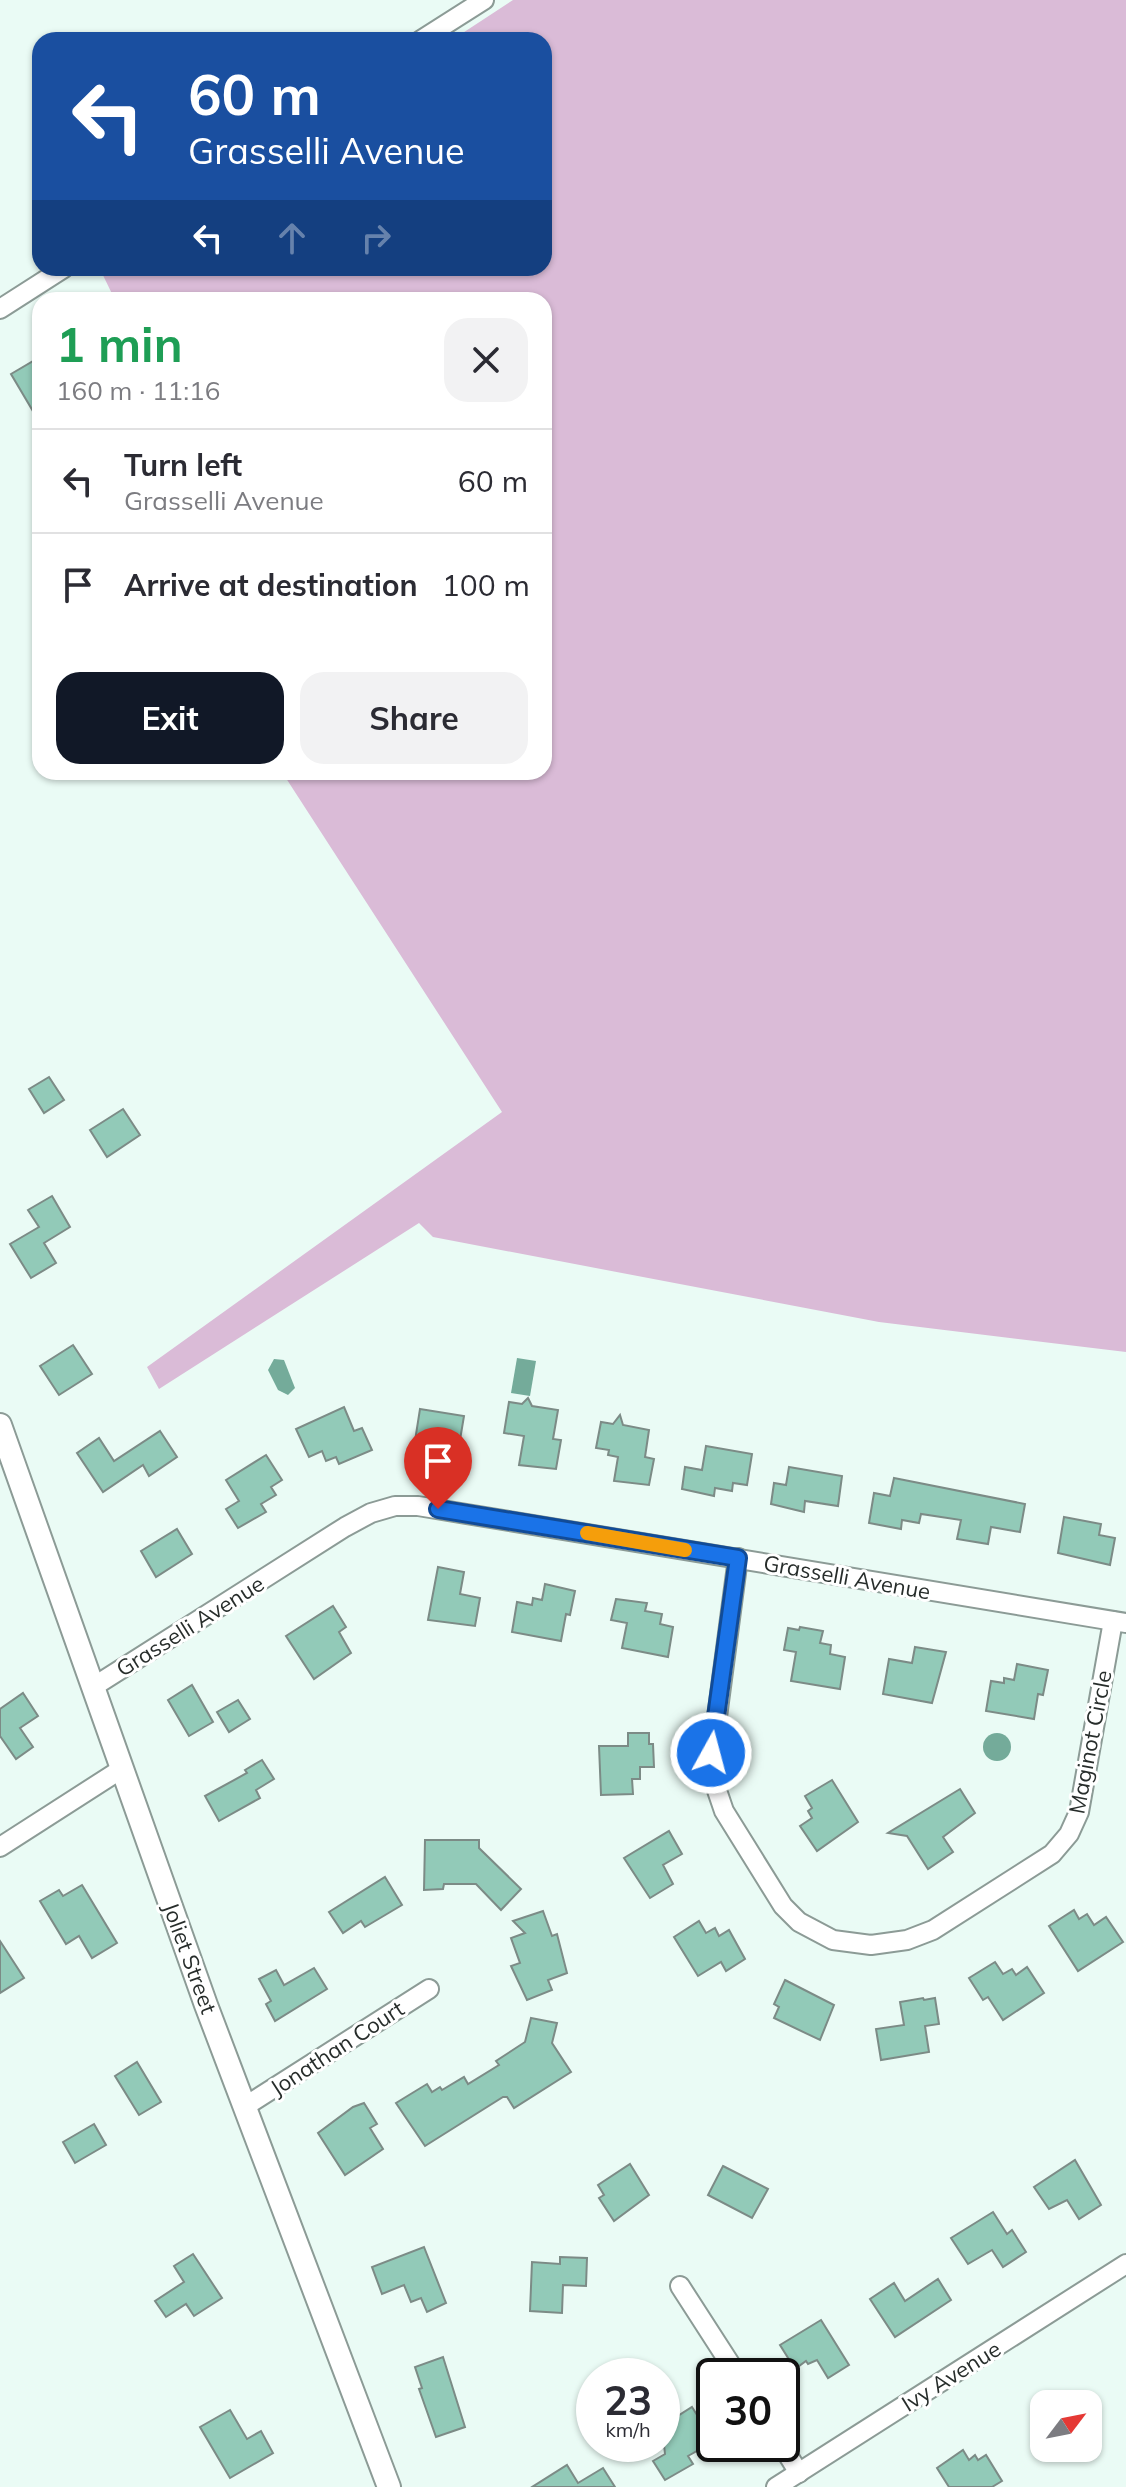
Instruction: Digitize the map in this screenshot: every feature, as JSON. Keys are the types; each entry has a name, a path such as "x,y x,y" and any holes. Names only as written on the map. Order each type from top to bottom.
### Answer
{"street":[{"path":"434,32 484,0"},
{"path":"0,309 52,276"},
{"name":"Joliet Street","path":"0,1425 244,2107 389,2487"},
{"name":"Grasselli Avenue","path":"93,1687 345,1527 371,1513 395,1506 418,1506 1120,1622"},
{"name":"Maginot Circle","path":"738,1558 710,1770 724,1811 783,1906 799,1922 833,1940 871,1945 907,1940 933,1930 1052,1854 1069,1834 1079,1812 1120,1622"},
{"path":"0,1847 123,1768"},
{"name":"Jonathan Court","path":"244,2107 429,1989"},
{"name":"Ivy Avenue","path":"776,2487 1126,2264"},
{"path":"680,2286 726,2358"},
{"path":"792,2462 799,2473"}],"shaded area":[{"path":"513,0 1126,0 1126,1352 879,1322 433,1237 419,1223 159,1389 147,1367 502,1112 287,780 552,780 552,292 111,292 103,276 552,276 552,32 464,32"},
{"path":"517,1358 536,1361 530,1396 511,1393"},
{"path":"274,1359 284,1360 295,1388 288,1395 278,1390 268,1370"},
{"path":"997,1733 1007,1737 1011,1747 1007,1757 997,1761 987,1757 983,1747 987,1737"}],"building":[{"path":"32,362 32,409 11,374"},
{"path":"49,1077 64,1100 44,1113 29,1089"},
{"path":"123,1109 140,1135 107,1157 90,1130"},
{"path":"52,1196 70,1227 44,1243 56,1263 31,1278 10,1244 39,1227 28,1210"},
{"path":"73,1345 92,1374 59,1395 40,1366"},
{"path":"528,1398 532,1406 558,1410 553,1439 561,1440 556,1469 519,1465 524,1436 504,1433 509,1402 522,1404"},
{"path":"344,1407 354,1431 362,1428 372,1450 339,1464 336,1457 326,1461 322,1451 309,1457 296,1429"},
{"path":"420,1409 464,1416 458,1452 414,1447"},
{"path":"620,1415 623,1425 649,1430 645,1457 654,1459 649,1485 614,1481 618,1457 608,1455 609,1450 596,1448 601,1422 613,1424"},
{"path":"160,1431 177,1457 149,1476 143,1465 103,1492 77,1453 99,1438 114,1461"},
{"path":"706,1446 752,1454 747,1485 733,1483 732,1491 715,1488 714,1496 682,1489 685,1467 702,1470"},
{"path":"266,1455 282,1480 271,1487 276,1495 261,1504 266,1512 238,1528 226,1509 239,1501 226,1480"},
{"path":"789,1467 842,1476 838,1506 805,1501 804,1512 771,1504 774,1483 786,1485"},
{"path":"894,1478 1025,1504 1020,1532 991,1527 988,1544 957,1539 961,1520 921,1514 919,1523 902,1520 901,1529 869,1523 874,1493 890,1496"},
{"path":"1064,1517 1101,1524 1099,1535 1115,1538 1110,1565 1058,1553"},
{"path":"177,1529 192,1554 156,1577 141,1551"},
{"path":"438,1567 464,1572 460,1594 480,1598 475,1626 428,1620"},
{"path":"545,1584 575,1591 570,1615 566,1614 561,1641 512,1632 517,1602 532,1605 533,1598 542,1600"},
{"path":"616,1599 647,1603 645,1611 662,1614 660,1624 673,1627 668,1657 622,1648 627,1623 611,1620"},
{"path":"333,1606 346,1627 339,1632 351,1653 314,1679 286,1636"},
{"path":"800,1627 823,1631 820,1643 831,1645 830,1654 845,1657 840,1689 791,1681 796,1652 784,1650 788,1628 799,1630"},
{"path":"915,1647 946,1652 932,1703 883,1694 889,1659 912,1663"},
{"path":"1017,1664 1048,1670 1043,1695 1038,1694 1034,1719 986,1711 991,1681 1004,1683 1004,1678 1014,1680"},
{"path":"192,1685 213,1722 189,1736 168,1700"},
{"path":"23,1693 38,1716 20,1728 33,1747 16,1759 0,1736 0,1709"},
{"path":"238,1700 250,1719 229,1732 217,1712"},
{"path":"628,1733 649,1733 654,1767 640,1767 640,1779 632,1779 633,1794 601,1795 599,1746 628,1746"},
{"path":"262,1760 274,1779 256,1790 260,1798 219,1821 205,1796 247,1773 245,1770"},
{"path":"832,1780 858,1822 817,1851 800,1826 812,1818 808,1811 812,1808 805,1796"},
{"path":"960,1789 975,1813 943,1837 953,1852 928,1869 907,1836 888,1833"},
{"path":"669,1831 682,1854 663,1865 673,1884 650,1898 624,1858"},
{"path":"425,1840 479,1840 479,1848 521,1889 501,1910 476,1884 444,1884 443,1889 424,1890"},
{"path":"385,1877 402,1905 365,1927 361,1921 343,1933 329,1912"},
{"path":"82,1885 117,1943 92,1958 79,1936 66,1944 40,1901 59,1890 63,1896"},
{"path":"1074,1910 1079,1919 1087,1914 1094,1925 1106,1917 1123,1942 1078,1971 1049,1926"},
{"path":"543,1911 552,1936 557,1934 567,1973 548,1980 552,1990 527,2000 511,1966 520,1963 511,1938 525,1933 513,1921"},
{"path":"699,1921 706,1933 715,1928 719,1936 729,1930 745,1959 726,1971 721,1962 698,1976 674,1937"},
{"path":"0,1941 24,1978 0,1993"},
{"path":"995,1962 1003,1974 1012,1969 1016,1975 1027,1967 1044,1993 1003,2020 988,1997 983,2000 969,1978"},
{"path":"314,1968 327,1989 275,2021 266,2004 271,2001 259,1979 276,1970 284,1985"},
{"path":"785,1980 834,2005 820,2040 774,2018 779,2007 774,2004"},
{"path":"935,1998 939,2024 925,2026 929,2052 881,2060 876,2029 904,2025 900,2002"},
{"path":"531,2018 557,2023 552,2043 571,2072 514,2108 507,2097 503,2097 425,2146 396,2103 427,2084 432,2092 440,2087 442,2090 464,2077 468,2084 499,2065 496,2061 525,2042"},
{"path":"137,2062 161,2102 139,2115 115,2076"},
{"path":"364,2103 377,2124 370,2128 383,2149 345,2175 318,2133 353,2107"},
{"path":"94,2124 106,2145 75,2163 63,2142"},
{"path":"1075,2160 1101,2205 1079,2219 1067,2200 1049,2209 1034,2187"},
{"path":"630,2164 649,2195 614,2221 599,2198 604,2195 598,2185"},
{"path":"723,2166 768,2189 752,2218 708,2195"},
{"path":"993,2212 1007,2234 1012,2230 1026,2252 1003,2267 992,2250 968,2264 951,2238"},
{"path":"424,2247 446,2303 427,2312 421,2298 411,2302 404,2285 382,2294 372,2267"},
{"path":"193,2254 222,2298 194,2316 186,2304 166,2317 155,2301 184,2282 174,2266"},
{"path":"560,2257 587,2258 586,2286 563,2285 562,2313 530,2311 532,2262 560,2264"},
{"path":"938,2279 951,2300 895,2337 870,2299 894,2283 905,2301"},
{"path":"821,2320 849,2365 828,2378 817,2360 800,2365 800,2358 788,2358 780,2345"},
{"path":"443,2357 465,2427 436,2437 419,2389 422,2388 415,2367"},
{"path":"692,2407 696,2413 696,2451 688,2456 693,2464 665,2480 654,2462 680,2462 680,2415"},
{"path":"230,2410 247,2439 261,2431 273,2453 230,2478 200,2427"},
{"path":"963,2450 969,2460 975,2455 978,2460 986,2455 1002,2481 992,2487 949,2487 937,2468"},
{"path":"567,2465 578,2483 603,2468 615,2487 532,2487"}],"slow traffic":[{"path":"587,1533 685,1550"}],"route":[{"path":"438,1509 738,1558 711,1753"}]}
